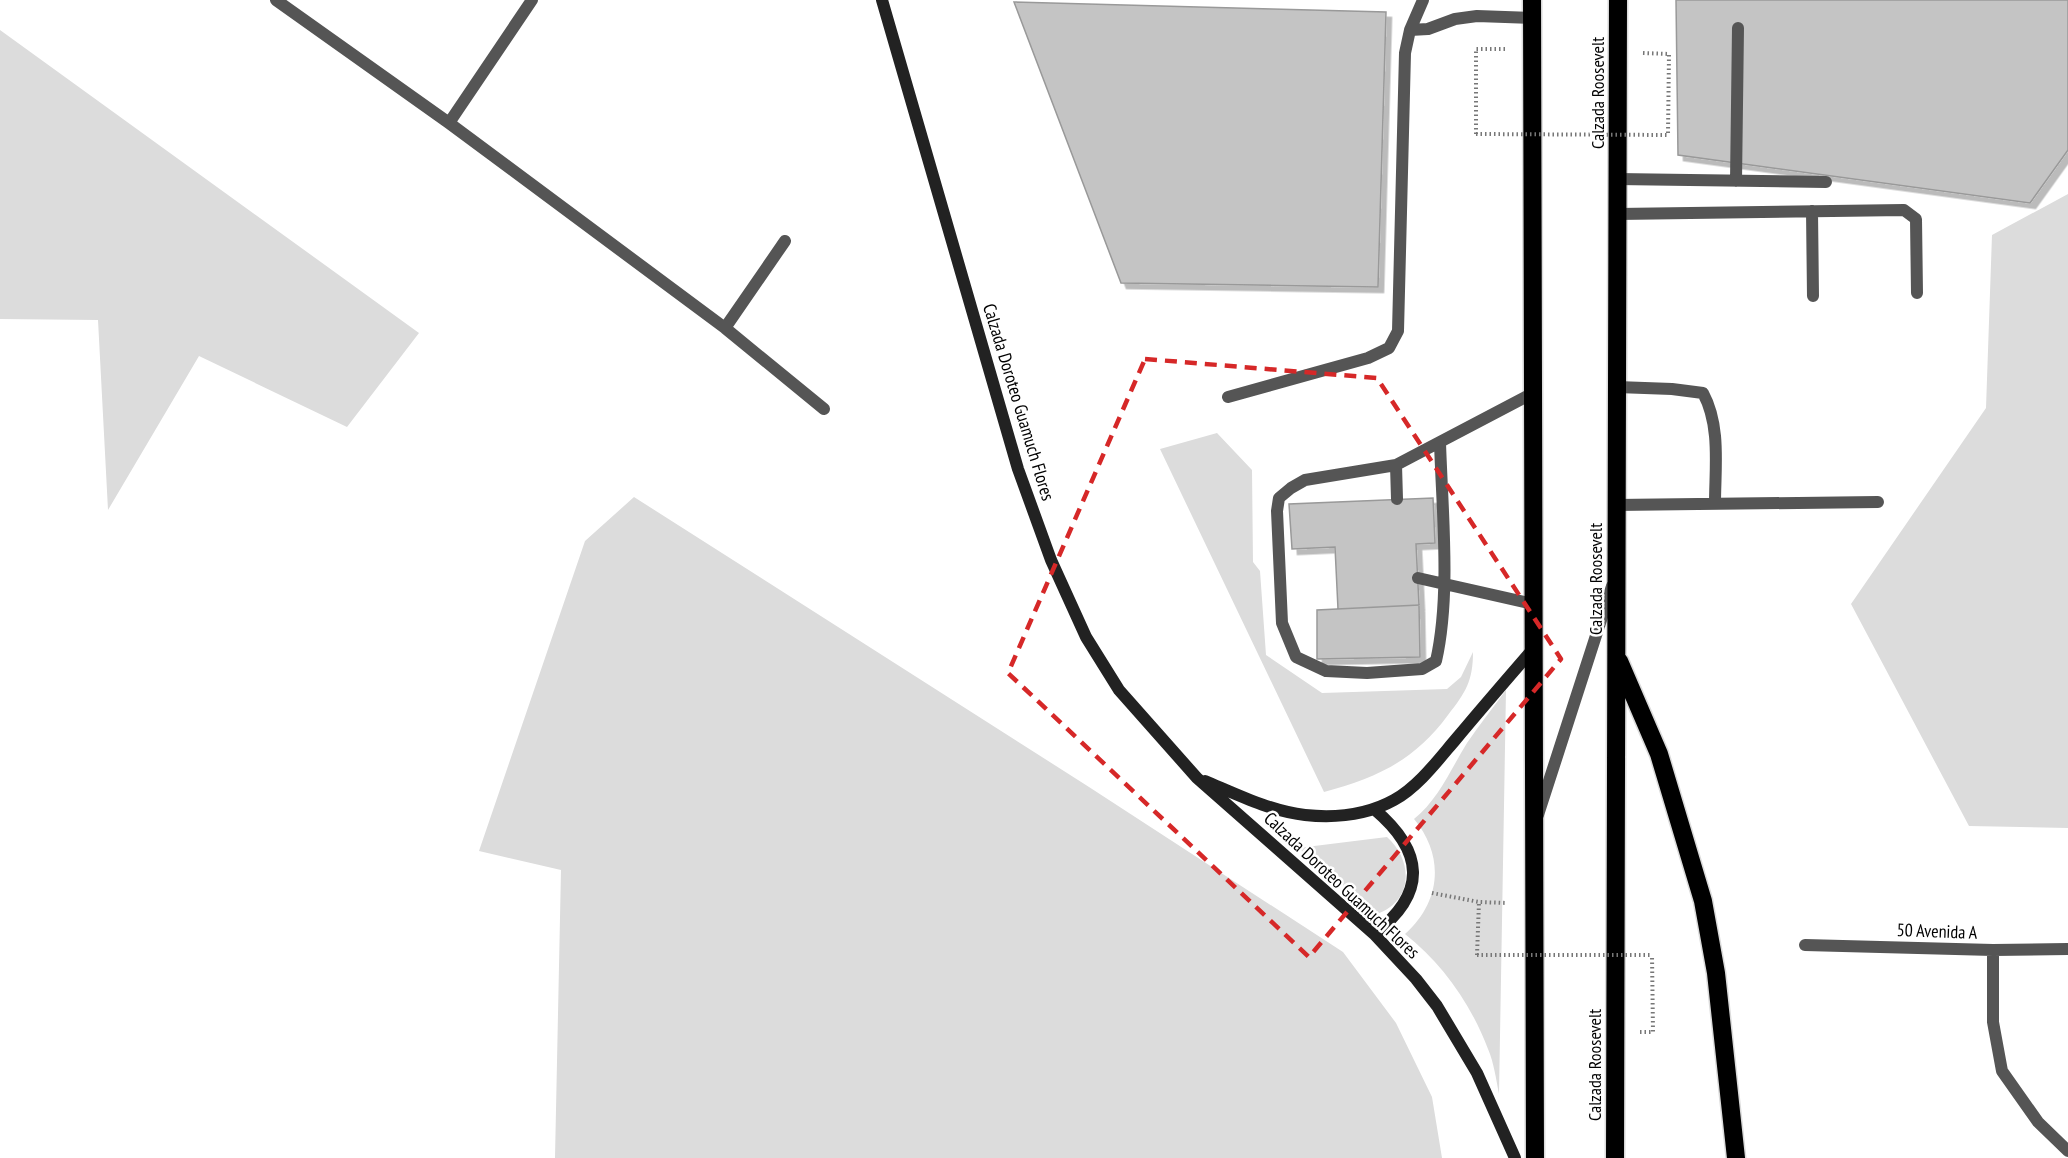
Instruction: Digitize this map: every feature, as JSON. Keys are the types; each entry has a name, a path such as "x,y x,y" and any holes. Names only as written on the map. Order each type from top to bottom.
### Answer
{"highway":[{"name":"Calzada Roosevelt","path":"1615,1158 1618,0"},
{"path":"1532,9 1535,1158"},
{"path":"1616,654 1659,754 1703,901 1716,973 1736,1158"}],"main road":[{"name":"Calzada Doroteo Guamuch Flores","path":"882,0 1018,469 1051,560 1086,637 1119,690 1197,778 1374,934 1416,979 1455,1033 1478,1073 1515,1158"},
{"name":"Calzada Doroteo Guamuch Flores","path":"1197,778 1253,801 1304,815 1351,814 1374,809 1395,799 1414,785 1533,649"},
{"path":"1374,809 1393,825 1407,845 1412,866 1411,888 1402,907 1374,934"}],"street":[{"path":"276,0 449,123 725,328 824,409"},
{"path":"449,123 532,0"},
{"path":"1228,398 1368,358 1389,348 1398,331 1406,53 1410,30 1423,0"},
{"path":"1410,30 1428,29 1466,17 1532,9"},
{"path":"1736,181 1738,28"},
{"path":"1617,179 1826,182"},
{"path":"1618,214 1904,210 1916,219 1917,292"},
{"path":"1812,211 1813,296"},
{"path":"725,328 785,241"},
{"path":"1617,387 1672,389 1703,393 1711,408 1714,422 1715,504"},
{"path":"1440,442 1444,583 1441,639 1436,661 1422,669 1367,673 1326,671 1296,657 1282,624 1279,498 1305,480 1396,465 1533,393"},
{"path":"1396,465 1397,500"},
{"path":"1616,506 1878,502"},
{"path":"1534,827 1616,573"},
{"path":"1418,578 1533,604"},
{"name":"50 Avenida A","path":"1805,945 1993,951 2068,950"},
{"path":"1993,951 1993,1022 2002,1071 2038,1122 2068,1151"}],"path":[{"path":"1476,49 1476,134 1668,135 1669,54"},
{"path":"1411,888 1479,902 1535,903"},
{"path":"1479,902 1478,955 1652,955 1653,1032"}],"highlighted area":[{"path":"1145,359 1377,378 1561,659 1309,957 1008,673"}],"shaded area":[{"path":"0,30 419,333 347,427 199,356 108,510 98,320 0,319"},
{"path":"2068,194 2068,828 1969,826 1851,604 1986,408 1992,235"},
{"path":"1217,433 1252,470 1253,562 1260,571 1266,655 1322,693 1447,689 1461,677 1473,652 1470,679 1460,700 1422,744 1394,765 1343,787 1324,792 1160,449"},
{"path":"634,497 1343,952 1396,1023 1432,1097 1442,1158 555,1158 561,870 479,851 585,541"},
{"path":"1506,690 1499,1094 1490,1054 1464,1000 1443,971 1405,934 1426,908 1435,878 1431,848 1414,819 1430,803 1467,743"},
{"path":"1387,837 1402,857 1406,879 1398,900 1377,914 1298,848"}],"building":[{"path":"1676,0 2068,0 2068,150 2030,203 1678,155"},
{"path":"1014,2 1386,12 1378,287 1121,283"},
{"path":"1433,498 1435,543 1416,544 1419,605 1338,609 1335,547 1292,549 1289,504"},
{"path":"1419,605 1420,657 1317,659 1317,610"}]}
